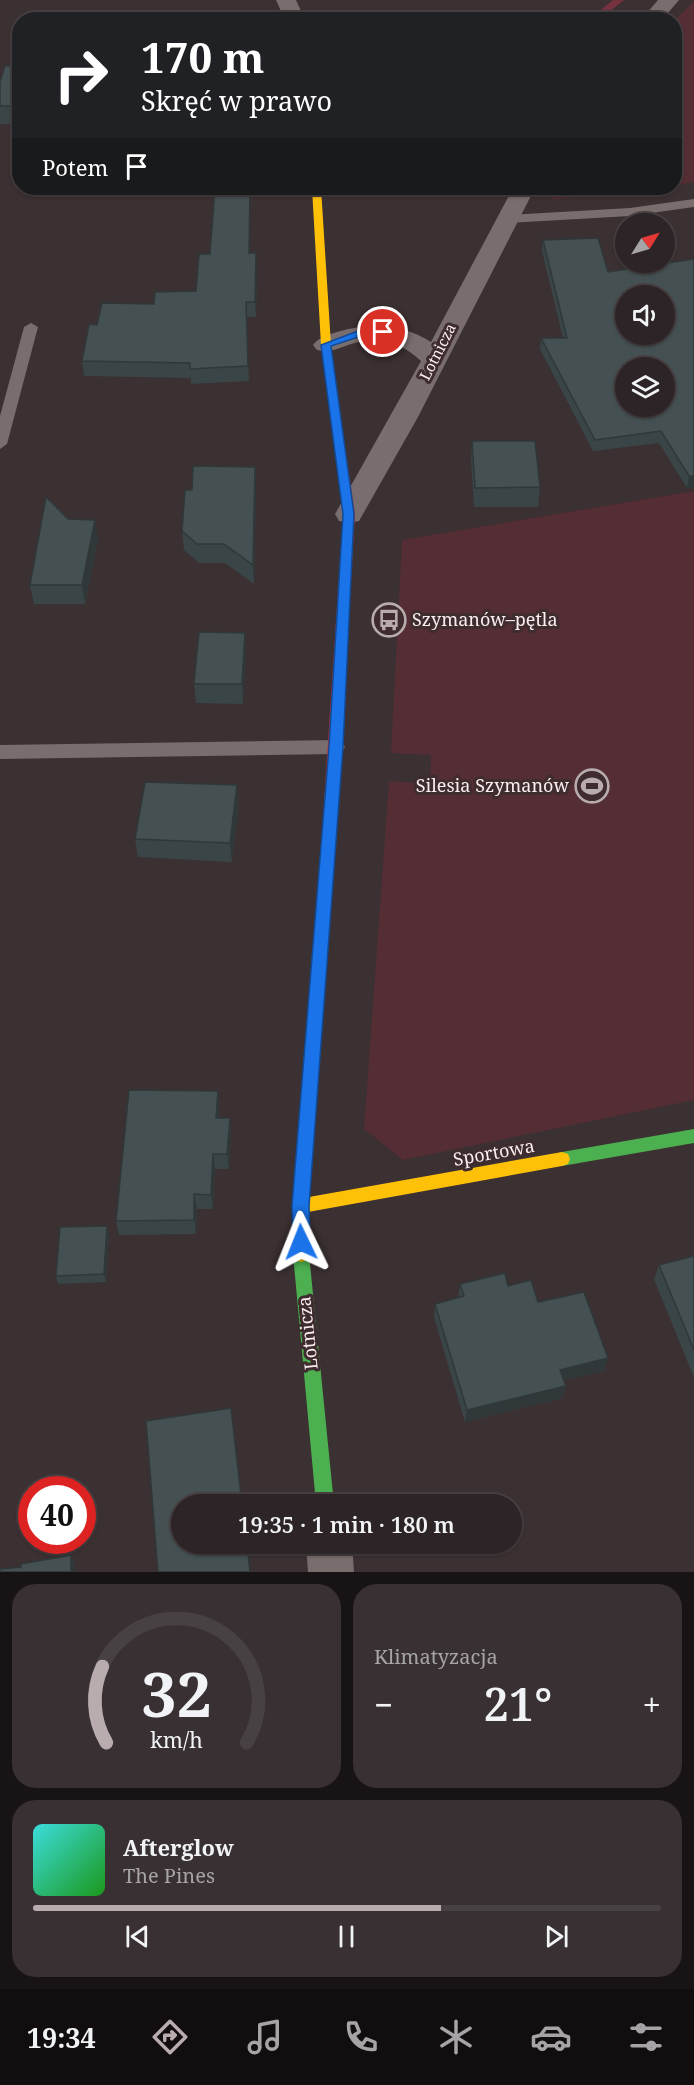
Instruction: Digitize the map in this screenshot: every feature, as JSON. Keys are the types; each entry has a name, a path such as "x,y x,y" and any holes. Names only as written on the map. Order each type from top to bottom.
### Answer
{"street":[{"path":"658,12 669,0"},
{"name":"Lotnicza","path":"316,195 326,345 349,514 336,747 300,1206 302,1278 324,1494"},
{"name":"Lotnicza","path":"349,514 405,417 520,195"},
{"path":"326,345 363,332 383,332 403,336 420,345 434,359"},
{"name":"Sportowa","path":"300,1206 694,1136"},
{"path":"329,1554 331,1572"}],"lane":[{"path":"506,219 630,212 694,203"},
{"path":"0,444 31,327"},
{"path":"0,752 336,747"}],"shaded area":[{"path":"694,1 694,182 682,184 682,13"},
{"path":"554,195 594,195 551,200"},
{"path":"694,491 694,1100 403,1160 364,1129 389,781 430,784 431,755 391,753 402,540"}],"building":[{"path":"5,66 12,66 12,106 0,106 0,82"},
{"path":"214,195 250,195 249,253 256,253 255,302 246,302 248,366 190,369 190,363 82,361 89,324 97,325 102,303 154,304 155,292 196,291 199,254 210,254"},
{"path":"598,238 608,272 615,271 615,273 675,273 675,262 694,259 694,476 689,476 661,431 595,440 541,338 567,338 543,240"},
{"path":"472,441 535,441 540,487 475,488"},
{"path":"193,466 255,467 253,565 224,544 197,544 182,531 185,490 192,490"},
{"path":"46,497 68,519 95,520 82,585 30,585"},
{"path":"199,632 245,633 242,684 194,684"},
{"path":"145,782 237,785 230,843 135,839"},
{"path":"129,1090 218,1091 216,1118 230,1118 227,1154 213,1154 211,1195 194,1194 194,1220 116,1221"},
{"path":"107,1226 104,1274 56,1276 60,1227"},
{"path":"694,1256 694,1350 659,1265"},
{"path":"505,1273 508,1286 531,1280 538,1302 584,1292 608,1358 560,1370 566,1386 467,1410 435,1304 464,1296 460,1284"},
{"path":"231,1408 241,1494 171,1494 171,1554 248,1554 250,1572 158,1572 146,1421"},
{"path":"71,1555 71,1572 0,1572 0,1569 21,1567 21,1564"}],"waterway":[{"path":"603,12 619,0"}],"traffic: fast":[{"path":"562,1159 694,1136"},
{"path":"301,1254 324,1494"}],"traffic: slow":[{"path":"316,195 326,345 336,418"},
{"path":"301,1254 300,1206 329,833"},
{"path":"300,1206 562,1159"}],"traffic: jam":[{"path":"329,833 349,514 336,418"}],"place":[{"name":"Szymanów–pętla","path":"389,620"},
{"name":"Silesia Szymanów","path":"592,786"}],"route":[{"path":"301,1242 300,1206 336,747 349,514 326,345 345,336 363,332 383,332"}]}
